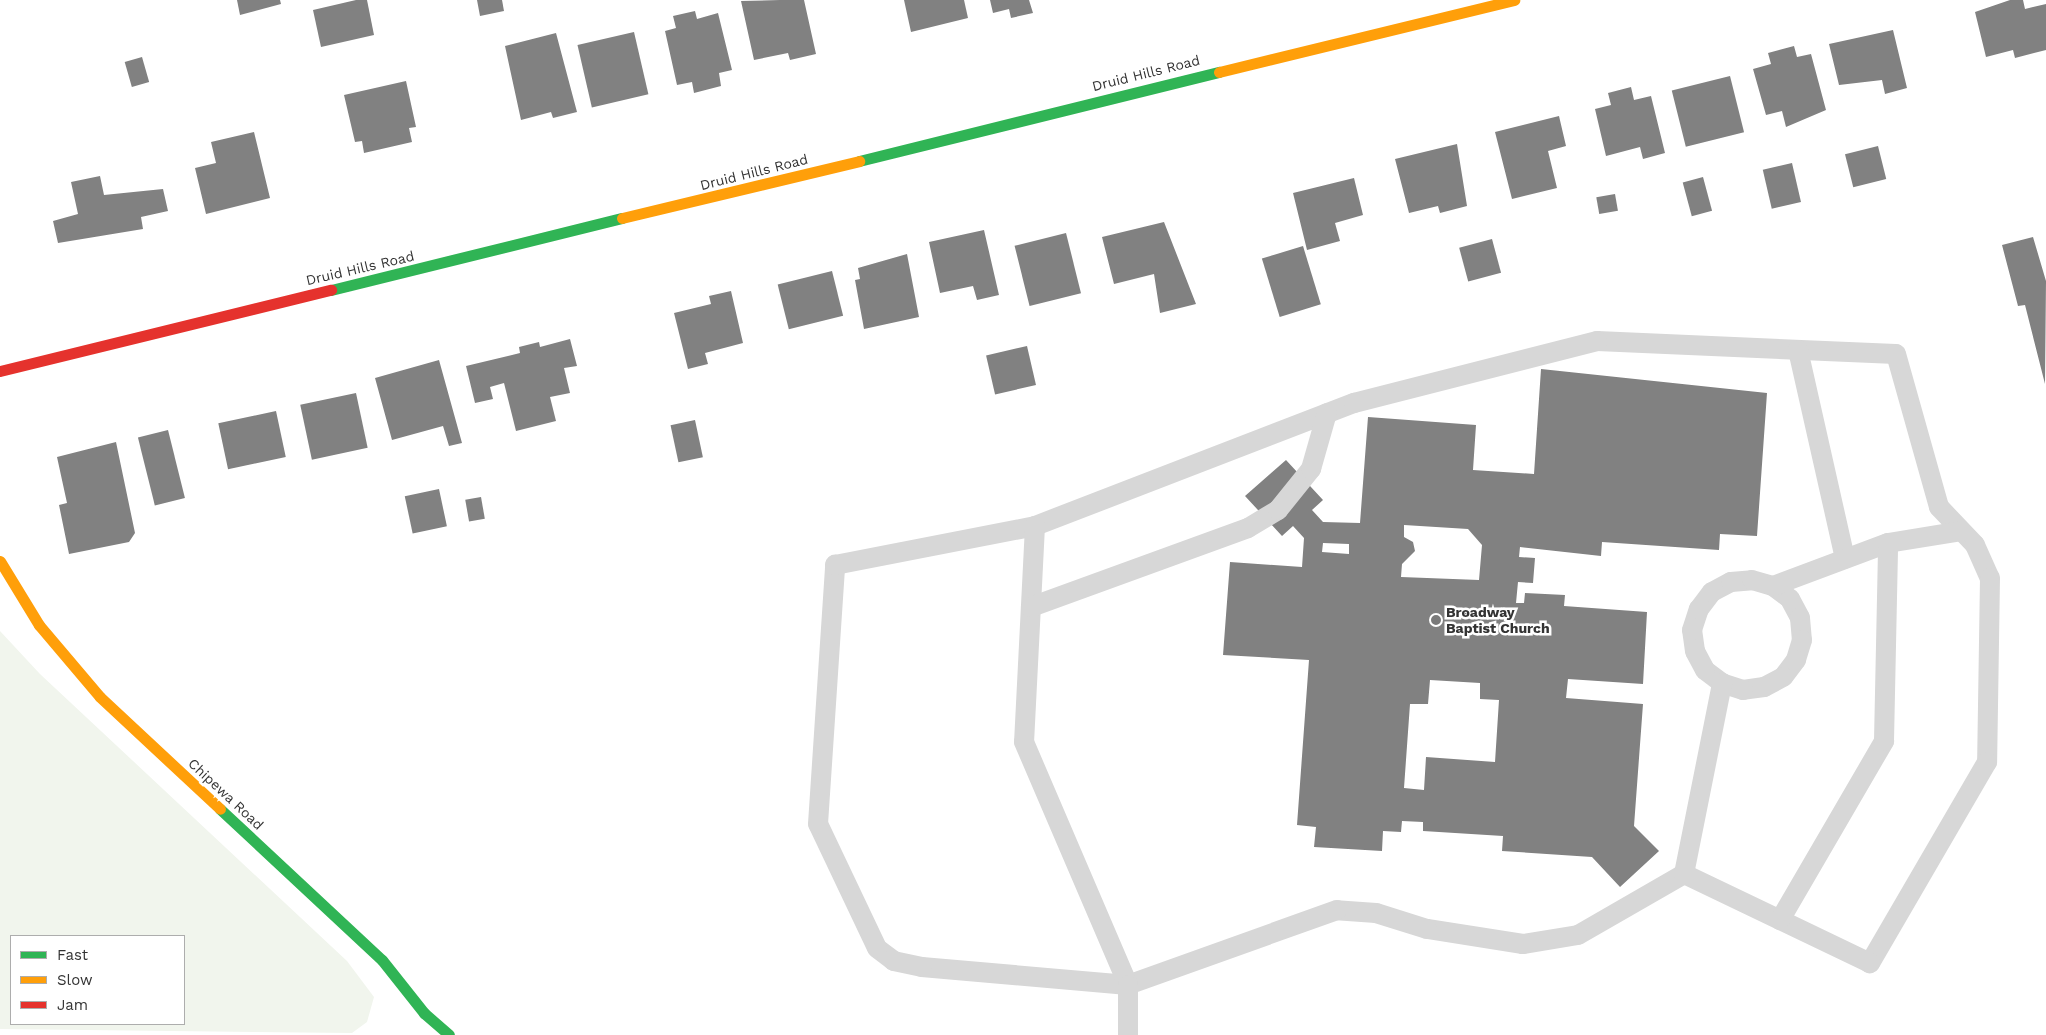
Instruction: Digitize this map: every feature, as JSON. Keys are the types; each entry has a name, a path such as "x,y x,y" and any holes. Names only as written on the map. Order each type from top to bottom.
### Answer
{"street":[{"name":"Druid Hills Road","path":"0,371 1514,0"},
{"name":"Chipewa Road","path":"0,561 39,625 100,697 382,960 424,1014 449,1035"}],"lane":[{"path":"1684,874 1870,963 1987,762 1990,578 1975,545 1939,507 1896,354 1597,341 1328,413 1035,526 835,565 818,824 877,948 894,961 922,967 1128,985 1336,910 1376,913 1427,929 1523,944 1578,935 1684,874 1722,684"},
{"path":"1798,350 1845,559"},
{"path":"1031,607 1248,528 1278,510 1311,469 1328,413"},
{"path":"1035,526 1024,742 1128,985 1128,1035"},
{"path":"1773,586 1888,543 1961,530"},
{"path":"1780,920 1884,741 1888,543"},
{"path":"1752,580 1773,586 1790,599 1800,618 1802,640 1796,660 1783,677 1764,687 1743,690 1722,684 1705,670 1695,651 1692,630 1698,609 1712,592 1731,582 1752,580"}],"shaded area":[{"path":"0,631 40,674 347,961 374,997 367,1022 352,1033 0,1029"}],"building":[{"path":"237,0 280,0 281,4 240,15"},
{"path":"356,0 367,0 374,35 321,47 313,10"},
{"path":"477,0 502,0 504,11 480,16"},
{"path":"804,0 816,54 790,60 788,53 754,60 741,1"},
{"path":"904,0 964,0 968,18 911,32"},
{"path":"990,0 1029,0 1033,13 1011,18 1009,9 993,13"},
{"path":"2010,0 2023,0 2025,9 2046,4 2046,50 2015,58 2013,50 1986,57 1975,12"},
{"path":"695,11 697,19 718,13 732,70 719,73 721,86 694,93 692,82 677,85 665,31 676,28 673,16"},
{"path":"1893,30 1907,88 1885,94 1882,80 1839,85 1829,44"},
{"path":"634,32 648,94 592,107 577,45"},
{"path":"556,33 577,112 553,118 551,112 521,120 505,46"},
{"path":"1794,46 1797,57 1811,54 1826,110 1786,127 1782,111 1766,115 1753,69 1771,64 1768,53"},
{"path":"142,57 149,82 132,87 125,62"},
{"path":"1730,76 1744,132 1686,147 1672,91"},
{"path":"406,81 416,127 409,128 412,142 364,153 362,141 355,142 344,95"},
{"path":"1631,87 1634,100 1651,96 1665,153 1643,159 1640,147 1606,156 1595,109 1611,105 1608,93"},
{"path":"1559,116 1566,146 1548,151 1557,188 1512,199 1495,132"},
{"path":"254,132 270,198 206,214 195,168 216,163 211,142"},
{"path":"1457,144 1467,206 1440,213 1438,206 1409,213 1395,159"},
{"path":"1878,146 1886,179 1853,187 1845,154"},
{"path":"1792,163 1801,202 1772,209 1763,170"},
{"path":"100,176 104,195 163,189 168,211 141,217 143,229 58,243 53,221 78,214 71,182"},
{"path":"1703,177 1712,211 1692,216 1683,182"},
{"path":"1354,178 1363,215 1335,223 1340,241 1307,250 1293,193"},
{"path":"1615,194 1618,211 1599,214 1596,197"},
{"path":"1164,222 1196,304 1160,313 1154,274 1114,284 1102,237"},
{"path":"984,230 999,295 977,300 973,286 940,293 929,242"},
{"path":"1066,233 1081,293 1030,306 1015,246"},
{"path":"2033,237 2046,281 2045,384 2025,305 2018,306 2002,245"},
{"path":"1492,239 1501,273 1468,282 1459,248"},
{"path":"1303,246 1321,304 1280,317 1262,259"},
{"path":"907,254 919,317 864,329 855,280 860,279 858,268"},
{"path":"832,271 843,316 789,329 778,285"},
{"path":"731,291 743,343 705,353 708,364 688,369 674,313 711,304 709,296"},
{"path":"570,339 577,366 564,368 570,393 550,397 556,421 516,431 504,383 490,387 493,399 475,403 466,366 520,353 519,347 539,342 540,347"},
{"path":"1027,346 1036,385 995,394 986,355"},
{"path":"439,360 462,443 449,446 443,426 392,440 375,378"},
{"name":"Broadway Baptist Church","path":"1541,369 1767,393 1757,536 1720,534 1719,550 1602,542 1601,556 1520,547 1519,557 1535,558 1533,583 1518,582 1516,603 1524,603 1525,593 1565,595 1564,606 1647,612 1643,684 1568,679 1566,698 1643,704 1634,826 1659,851 1620,887 1592,857 1502,851 1503,836 1423,831 1423,822 1402,821 1401,832 1383,831 1382,851 1314,847 1316,827 1297,825 1309,660 1223,655 1230,562 1302,567 1304,538 1293,526 1282,536 1245,496 1286,460 1323,500 1312,510 1323,522 1360,523 1368,417 1476,425 1473,470 1534,474","holes":["1404,525 1468,529 1482,545 1479,580 1401,577 1402,564 1415,551 1413,542 1404,537","1323,543 1349,544 1349,554 1322,552","1430,680 1480,683 1480,699 1499,700 1495,762 1426,757 1424,790 1404,788 1410,704 1428,704"]},
{"path":"356,393 368,448 312,460 300,405"},
{"path":"276,411 286,457 228,469 218,423"},
{"path":"695,420 703,457 678,462 671,425"},
{"path":"168,430 185,498 155,505 138,437"},
{"path":"116,442 135,533 129,542 69,554 59,505 67,503 57,457"},
{"path":"439,489 447,526 413,533 405,496"},
{"path":"481,497 485,519 469,521 465,500"}],"traffic: fast":[{"path":"859,161 1219,72"},
{"path":"331,290 622,218"},
{"path":"220,809 382,960 424,1013 449,1035"}],"traffic: slow":[{"path":"1219,72 1514,0"},
{"path":"622,218 859,161"},
{"path":"0,561 39,625 100,697 220,809"}],"traffic: jam":[{"path":"0,371 331,290"}],"place":[{"name":"Broadway Baptist Church","path":"1436,620"}]}
